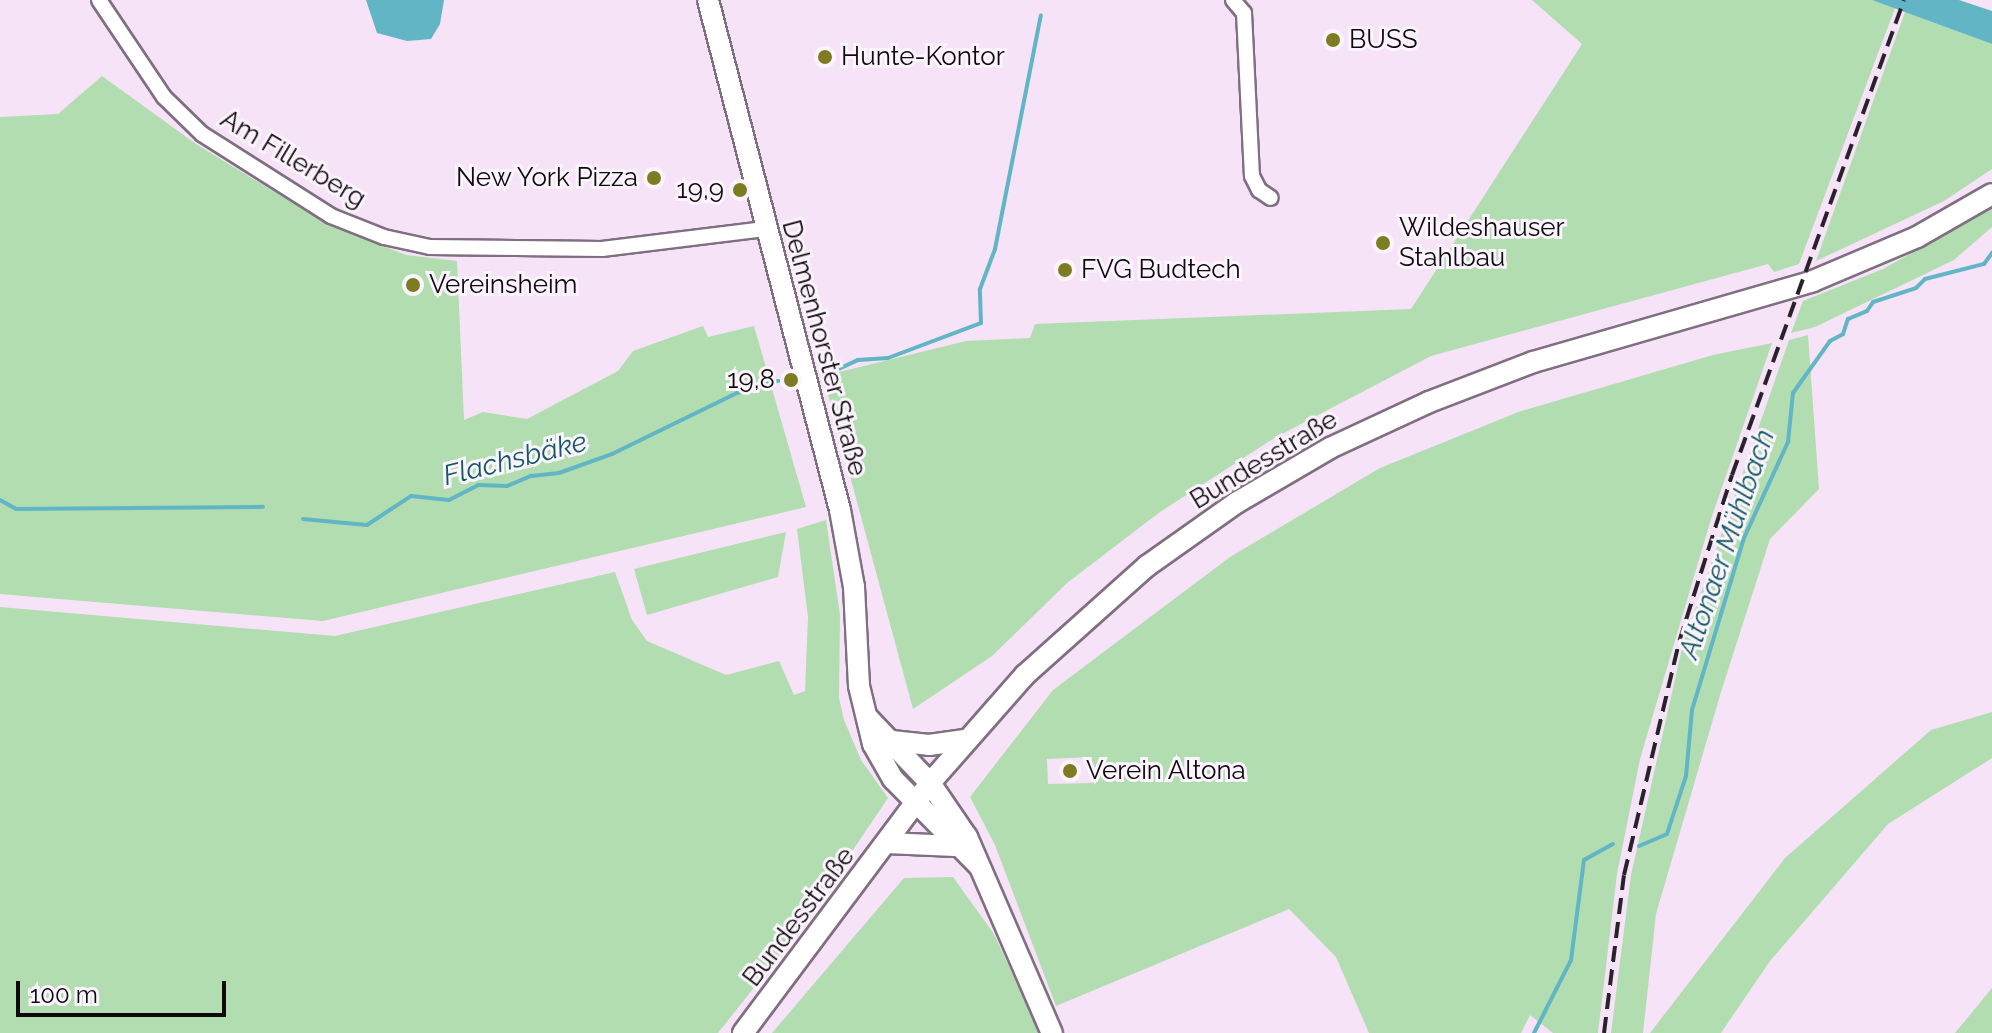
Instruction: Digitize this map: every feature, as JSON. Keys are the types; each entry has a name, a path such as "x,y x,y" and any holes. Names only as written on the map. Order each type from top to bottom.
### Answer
{"main road":[{"name":"Delmenhorster Straße","path":"708,0 840,510 854,587 865,714 882,762 955,846 979,866"},
{"name":"Bundesstraße","path":"743,1033 965,740 1064,637 1147,566 1236,503 1330,448 1429,402 1533,362 1841,271 1917,237 1992,194"},
{"path":"865,714 930,783 967,837 1052,1033"},
{"path":"892,741 929,745 965,740"},
{"path":"886,843 955,846"}],"street":[{"name":"Am Fillerberg","path":"99,0 164,97 202,134 331,216 384,237 430,247 602,249 765,229"},
{"path":"1233,0 1244,13 1252,176 1259,190 1271,198"}],"green space":[{"path":"1532,0 1872,0 1895,8 1799,264 1774,272 1768,264 1431,356 1276,437 1160,512 1067,583 992,656 913,709 823,376 966,341 1030,338 1035,324 1411,309 1582,44"},
{"path":"1905,12 1992,44 1992,169 1944,201 1816,261"},
{"path":"102,76 196,144 325,223 406,255 457,261 464,420 483,412 527,419 618,371 633,351 703,326 708,337 754,326 806,507 323,621 0,594 0,117 58,114"},
{"path":"1992,207 1992,227 1954,260 1815,327 1791,333 1803,301 1883,269"},
{"path":"1808,335 1819,489 1770,539 1656,914 1643,1033 1611,1033 1631,875 1683,644 1789,340"},
{"path":"1772,343 1711,519 1640,759 1617,874 1598,1033 1553,1033 1530,1015 1521,1033 1369,1033 1336,957 1289,909 1056,1006 995,845 970,797 1053,690 1230,557 1380,468 1521,411 1713,355","holes":["1092,757 1093,783 1048,784 1047,759"]},
{"path":"826,520 840,615 839,698 844,720 861,760 888,798 795,936 718,1033 0,1033 0,607 335,636 615,572 632,620 647,641 726,675 779,661 794,695 805,691 808,617 797,529"},
{"path":"786,532 778,577 647,615 634,569"},
{"path":"1992,712 1992,758 1888,824 1770,961 1721,1033 1650,1033 1785,858 1931,730"},
{"path":"953,877 994,934 1039,1033 772,1033 904,878"},
{"path":"1992,988 1992,1033 1955,1033"}],"water":[{"path":"366,0 444,0 440,24 431,39 407,41 377,33"},
{"path":"1872,0 1959,0 1992,11 1992,44"}],"waterway":[{"name":"Flachsbäke","path":"830,373 858,360 888,358 981,323 980,289 995,249 1041,15"},
{"name":"Altonaer Mühlbach","path":"1639,846 1667,834 1686,776 1692,710 1744,538 1788,442 1793,393 1830,341 1843,334 1848,319 1867,311 1873,302 1916,288 1925,279 1984,264 1992,253"},
{"name":"Flachsbäke","path":"303,519 367,525 411,496 449,500 478,485 507,486 531,476 559,473 612,454 737,393 778,381"},
{"name":"Flachsbäke","path":"0,500 16,509 263,507"},
{"name":"Altonaer Mühlbach","path":"1534,1033 1571,960 1584,860 1613,844"}],"railway":[{"path":"1604,1033 1624,875 1679,642 1732,475 1904,0"}],"place":[{"name":"BUSS","path":"1333,40"},
{"name":"Hunte-Kontor","path":"825,57"},
{"name":"New York Pizza","path":"654,178"},
{"name":"19,9","path":"740,190"},
{"name":"Wildeshauser Stahlbau","path":"1383,243"},
{"name":"FVG Budtech","path":"1065,270"},
{"name":"Vereinsheim","path":"413,285"},
{"name":"19,8","path":"791,380"},
{"name":"Verein Altona","path":"1070,771"}]}
